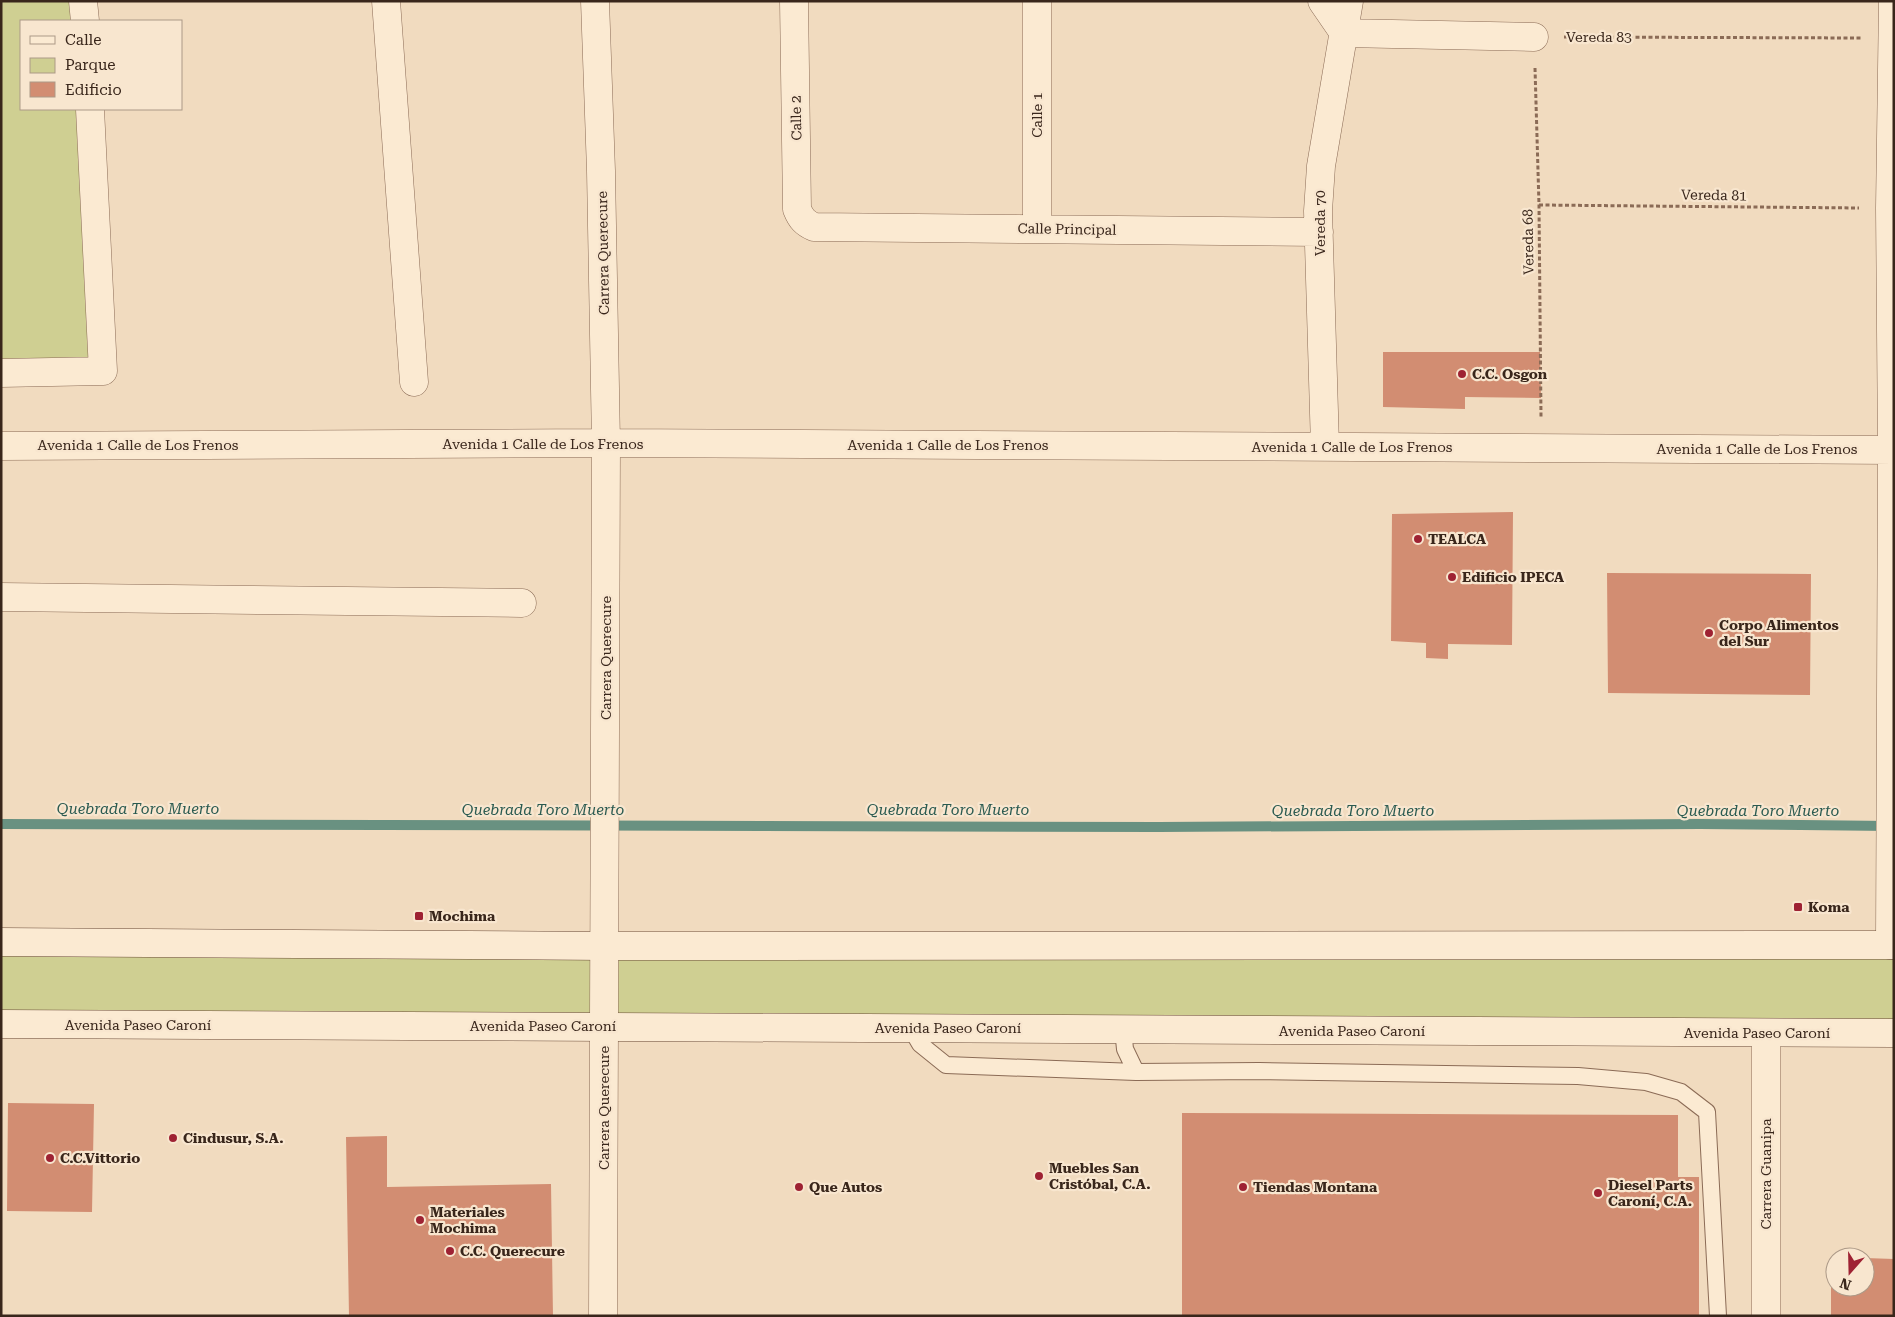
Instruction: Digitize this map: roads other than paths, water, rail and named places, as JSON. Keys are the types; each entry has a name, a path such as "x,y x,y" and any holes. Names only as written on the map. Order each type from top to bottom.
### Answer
{"street":[{"path":"83,1 85,20"},
{"path":"386,1 414,382"},
{"name":"Carrera Querecure","path":"594,1 601,171 606,443 603,1316"},
{"name":"Calle 2","path":"794,1 797,209 806,224 814,227"},
{"name":"Calle 1","path":"1037,1 1037,229"},
{"path":"1322,1 1344,33 1534,37"},
{"name":"Vereda 70","path":"1326,446 1319,232 1320,166 1349,1"},
{"path":"1,942 605,946 1892,945 1890,789 1893,450 1890,208 1893,1"},
{"path":"1,373 103,372 90,110"},
{"name":"Calle Principal","path":"814,227 1319,232"},
{"name":"Avenida 1 Calle de Los Frenos","path":"1,446 606,443 1893,450"},
{"path":"1,598 522,603"},
{"name":"Avenida Paseo Caroní","path":"1,1024 1894,1033"},
{"name":"Carrera Guanipa","path":"1766,1033 1766,1316"}],"lane":[{"path":"910,1028 920,1044 946,1065 1136,1072 1259,1071 1578,1076 1646,1082 1681,1092 1707,1112 1718,1316"},
{"path":"1123,1029 1125,1050 1136,1072"}],"waterway":[{"name":"Quebrada Toro Muerto","path":"1,824 1159,827 1700,824 1890,826"}],"place":[{"name":"C.C. Osgon","path":"1462,374"},
{"name":"TEALCA","path":"1418,539"},
{"name":"Edificio IPECA","path":"1452,577"},
{"name":"Corpo Alimentos del Sur","path":"1709,633"},
{"name":"Koma","path":"1798,907"},
{"name":"Mochima","path":"419,916"},
{"name":"Cindusur, S.A.","path":"173,1138"},
{"name":"C.C.Vittorio","path":"50,1158"},
{"name":"Muebles San Cristóbal, C.A.","path":"1039,1176"},
{"name":"Que Autos","path":"799,1187"},
{"name":"Tiendas Montana","path":"1243,1187"},
{"name":"Diesel Parts Caroní, C.A.","path":"1598,1193"},
{"name":"Materiales Mochima","path":"420,1220"},
{"name":"C.C. Querecure","path":"450,1251"}]}
